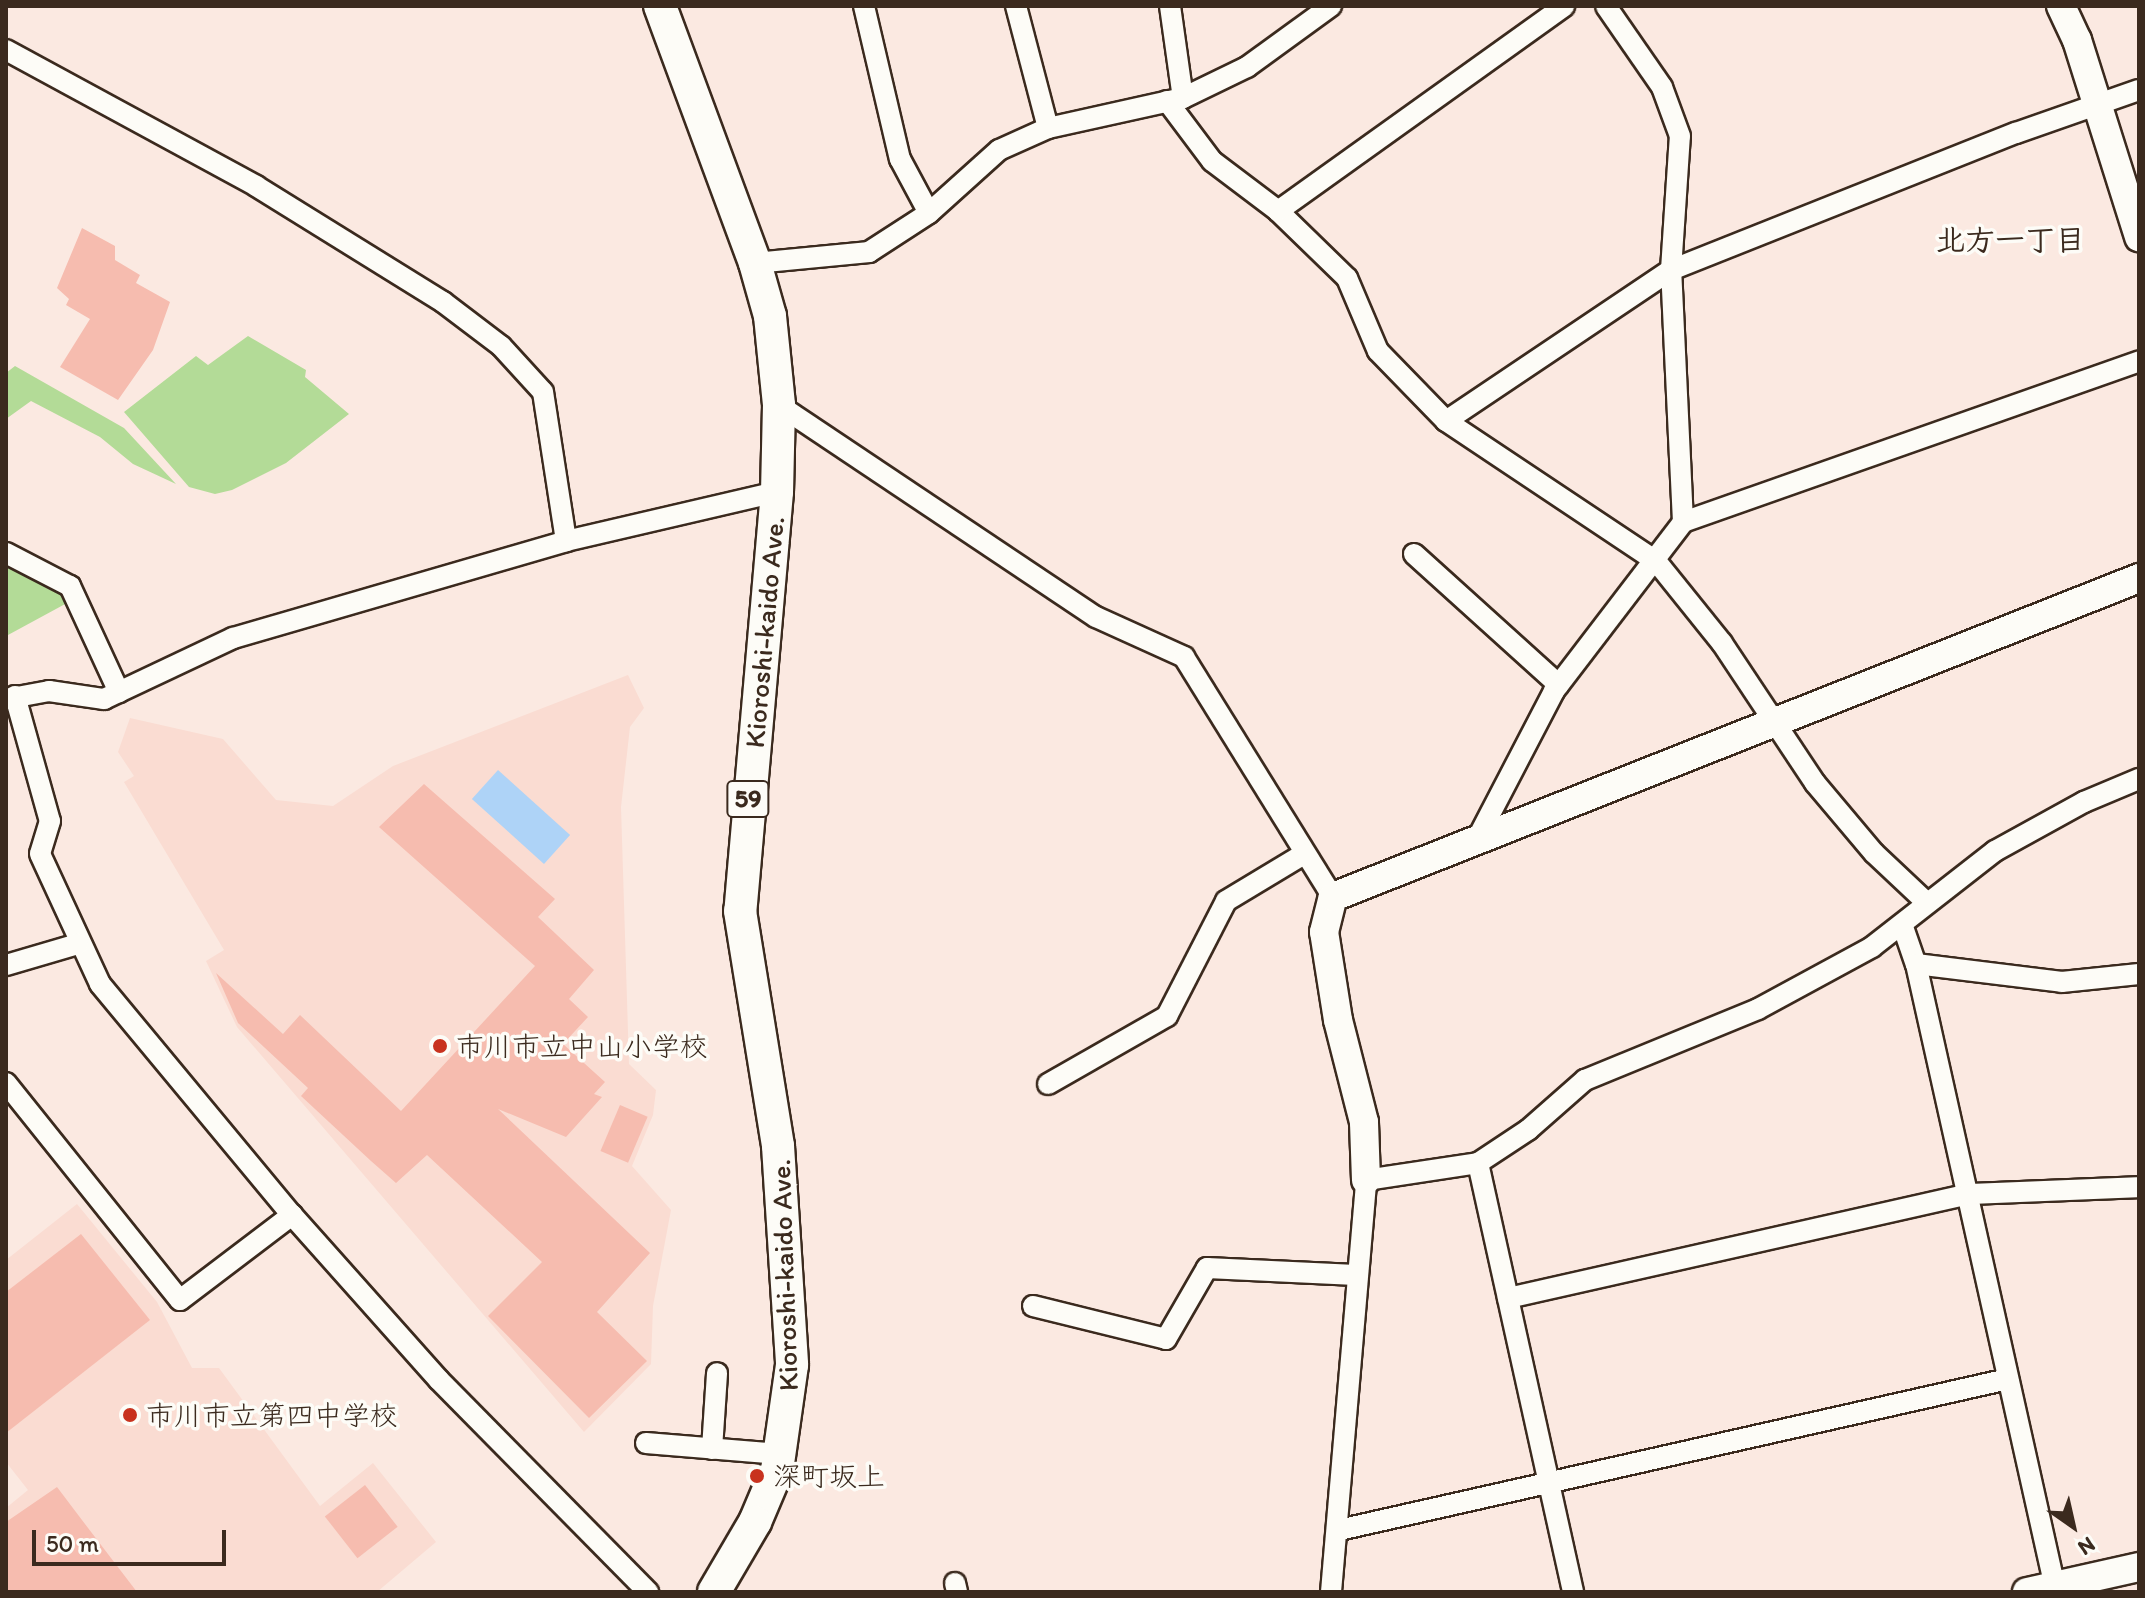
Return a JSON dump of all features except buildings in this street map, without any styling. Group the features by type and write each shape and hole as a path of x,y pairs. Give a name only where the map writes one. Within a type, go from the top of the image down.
{"main road":[{"name":"Kioroshi-kaido Ave.","path":"660,6 755,263 770,316 779,405 777,492 740,911 780,1162 792,1365 780,1454 755,1522 714,1592"}],"street":[{"path":"864,6 900,159 929,213"},
{"path":"1016,6 1048,128"},
{"path":"1170,6 1175,100 1212,161 1278,211 1347,278 1378,351 1446,421 1656,561 1722,643 1772,724 1841,816 1927,903"},
{"path":"755,263 869,252 929,213 999,150 1048,128 1175,100 1247,67 1331,6"},
{"path":"1278,211 1564,6"},
{"path":"1606,6 1662,87 1680,136 1671,270 1683,522"},
{"path":"2061,6 2097,104 2139,237"},
{"path":"6,50 256,186 443,302 501,346 543,392 566,541"},
{"path":"1446,421 1671,270 2139,90"},
{"path":"1476,841 1559,685 1683,522 2139,361"},
{"path":"779,405 1096,617 1184,657 1333,897 1324,932 1338,1020 1364,1122 1366,1180 1356,1275 1339,1530 1331,1592"},
{"path":"648,1592 439,1380 292,1215 100,984 78,944 40,854 50,821 10,698 49,691 104,699 233,638 566,541 777,492"},
{"path":"6,553 70,586 119,692"},
{"path":"1414,554 1559,685"},
{"path":"1333,897 2139,578"},
{"path":"1366,1180 1478,1163 1528,1130 1585,1080 1758,1009 1903,927 1927,903 1995,851 2139,779"},
{"path":"1048,1084 1167,1016 1226,901 1304,854"},
{"path":"1903,927 1916,964 2008,1379 2046,1590 2139,1567"},
{"path":"6,965 78,944"},
{"path":"1916,964 2062,982 2139,974"},
{"path":"6,1083 180,1300 292,1215"},
{"path":"1478,1163 1573,1592"},
{"path":"1508,1298 1968,1194 2139,1187"},
{"path":"1033,1306 1166,1339 1207,1268 1356,1275"},
{"path":"712,1449 717,1373"},
{"path":"1339,1530 2008,1379"},
{"path":"646,1443 780,1454"}],"shaded area":[{"name":"市川市立中山小学校","path":"628,675 644,708 630,727 621,807 629,1064 656,1090 653,1115 632,1166 671,1210 653,1306 651,1364 584,1432 237,1027 206,961 224,950 124,782 134,776 118,752 130,718 223,739 276,800 333,806 393,766"},
{"name":"市川市立第四中学校","path":"77,1204 157,1302 192,1368 219,1368 320,1506 373,1463 436,1542 377,1592 6,1592 6,1508 28,1490 6,1462 6,1260"}],"green space":[{"path":"248,336 306,370 305,377 349,414 286,463 232,490 215,494 189,487 124,412 196,356 208,365"},
{"path":"15,366 124,428 176,484 133,464 100,437 31,401 6,419 6,373"},
{"path":"6,561 60,592 67,603 8,635 6,654"}],"water":[{"path":"498,770 570,835 544,864 472,799"}],"place":[{"name":"市川市立中山小学校","path":"440,1046"},
{"name":"市川市立第四中学校","path":"130,1415"},
{"name":"深町坂上","path":"757,1476"}],"district":[{"name":"北方一丁目","path":"2010,240"}]}
